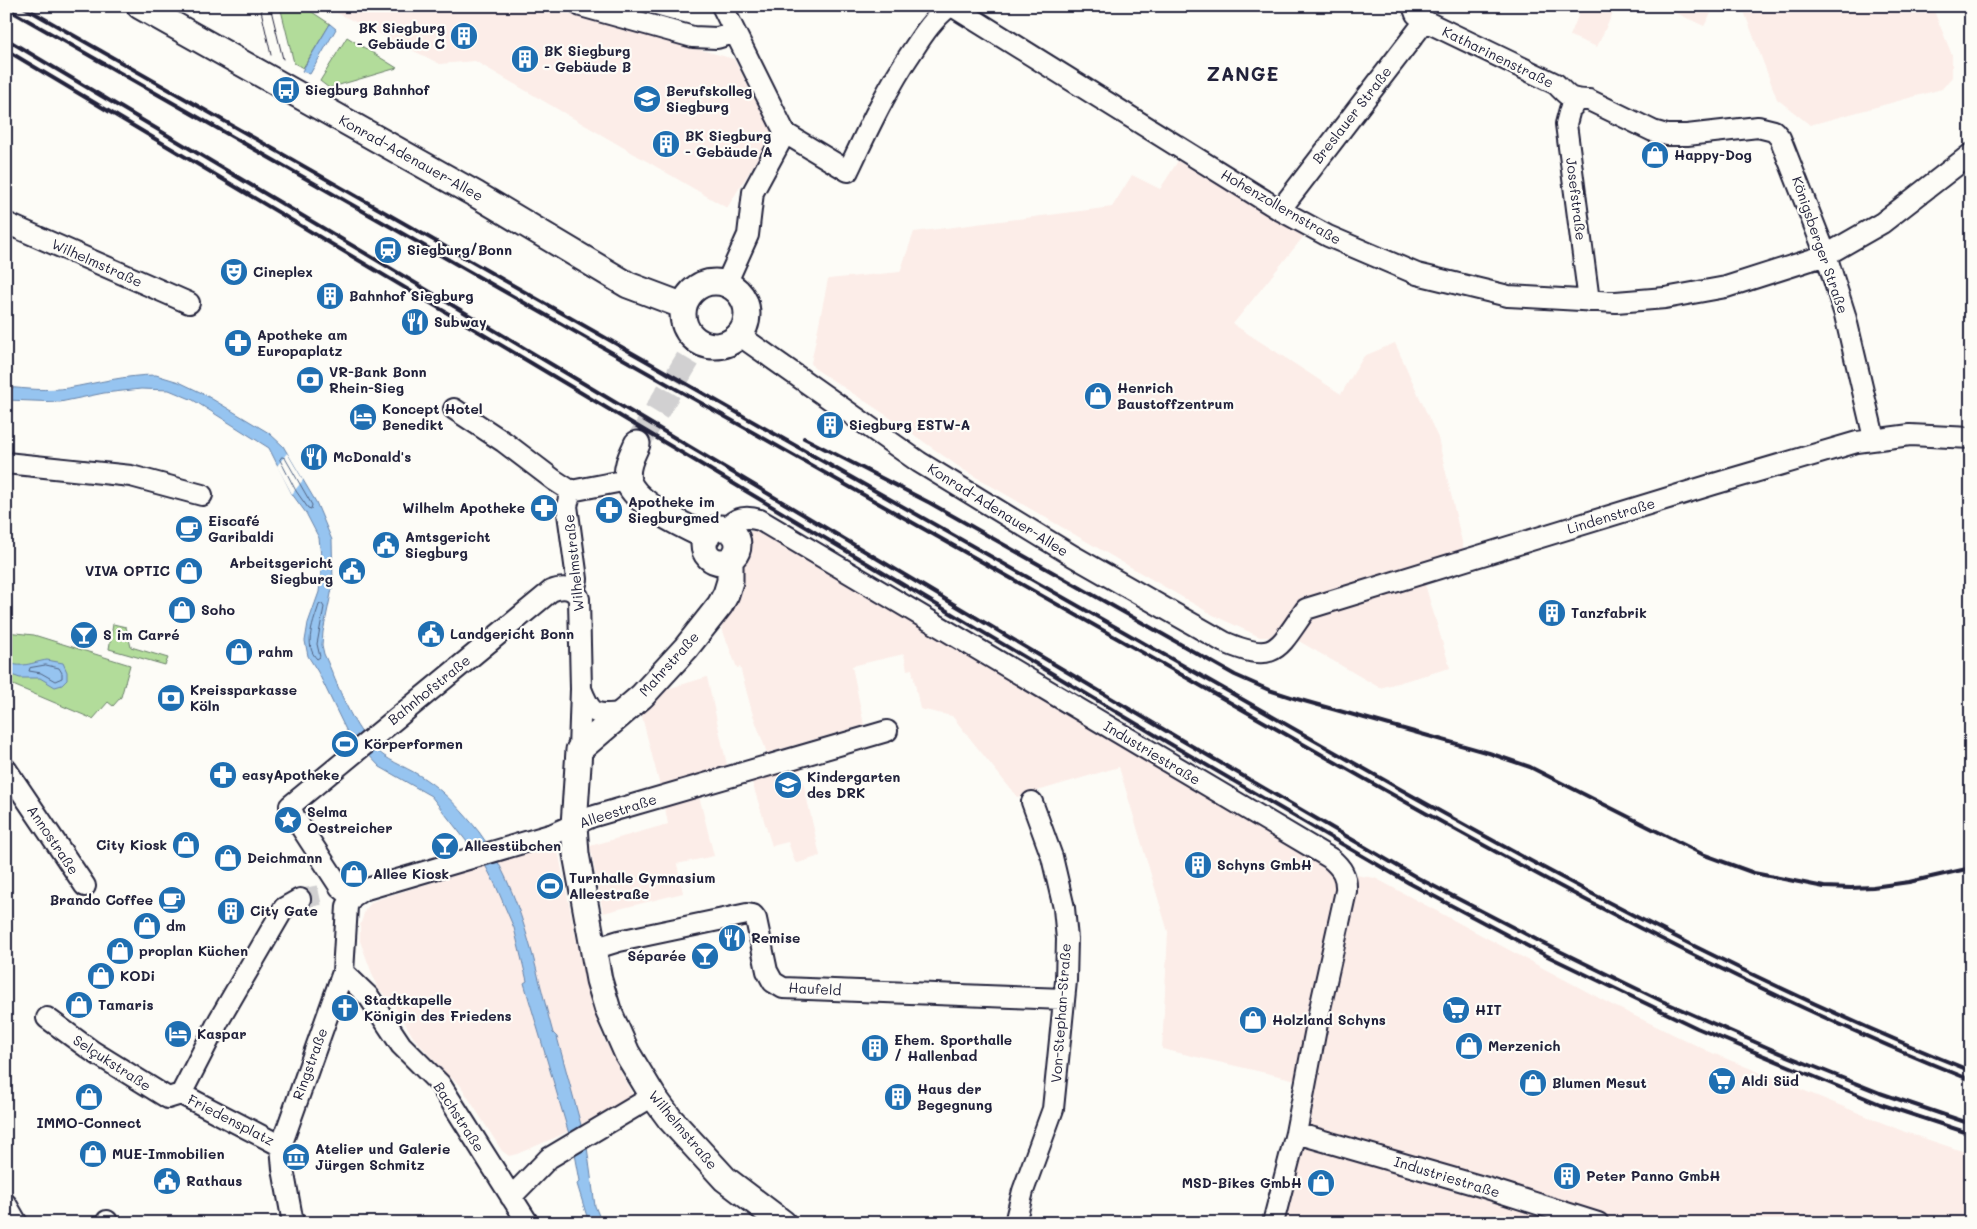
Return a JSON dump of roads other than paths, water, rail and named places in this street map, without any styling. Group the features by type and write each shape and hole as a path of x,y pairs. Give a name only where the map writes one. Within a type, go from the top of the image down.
{"main road":[{"name":"Konrad-Adenauer-Allee","path":"140,6 477,196 628,285 684,306"},
{"path":"716,282 726,284 742,296 747,316 744,326 739,334 724,344 694,347 685,325 683,316 684,306 692,292 705,283 716,282"},
{"path":"637,444 629,463 628,480 639,497 655,509 717,533"},
{"name":"Mahrstraße","path":"579,750 642,696 686,648 720,605 730,581 731,570 728,560 718,562 708,556 704,546 717,533"},
{"name":"Wilhelmstraße","path":"579,750 574,825 578,868 599,980 608,1010 627,1053 653,1096 676,1126 724,1179 783,1223"}],"street":[{"path":"581,6 693,37 717,38 734,33"},
{"path":"722,6 785,133 848,171 897,74 936,18 950,6"},
{"name":"Hohenzollernstraße","path":"950,6 1280,210 1328,236 1417,274 1508,296 1616,302 1691,294 1758,278 1826,255 1882,223 1971,154"},
{"name":"Breslauer Straße","path":"1280,210 1419,13"},
{"name":"Katharinenstraße","path":"1419,13 1556,84 1566,96 1579,100 1589,100 1653,131 1667,135 1687,135 1758,126"},
{"name":"Josefstraße","path":"1579,100 1570,109 1566,124 1589,301"},
{"name":"Königsberger Straße","path":"1758,126 1774,131 1780,138 1826,255 1845,315 1874,438"},
{"path":"726,284 748,236 753,192 785,133"},
{"name":"Wilhelmstraße","path":"6,223 189,303"},
{"name":"Konrad-Adenauer-Allee","path":"739,334 919,462 1072,556 1224,642 1246,652 1266,653 1273,650"},
{"path":"454,409 504,442 571,491 628,480"},
{"name":"Lindenstraße","path":"1273,650 1282,644 1306,609 1742,476 1874,438 1910,435 1971,438"},
{"path":"6,463 131,476 202,495"},
{"name":"Wilhelmstraße","path":"571,491 568,506 577,579 574,592 579,599 581,689 579,750"},
{"name":"Industriestraße","path":"717,533 745,517 760,520 1330,858 1340,866 1346,879 1346,891 1318,1018 1296,1133 1273,1223"},
{"name":"Bahnhofstraße","path":"339,893 295,818 290,806 364,743 551,591 566,588 574,592"},
{"name":"Wilhelmstraße","path":"581,689 588,707 592,711 601,715 621,713"},
{"name":"Alleestraße","path":"339,893 363,890 553,834 591,816 887,731"},
{"name":"Annostraße","path":"6,769 85,886"},
{"name":"Von-Stephan-Straße","path":"1016,1223 1023,1191 1053,1109 1064,999 1066,947 1064,908 1052,857 1032,802"},
{"name":"Ringstraße","path":"293,1223 283,1169 281,1146 343,972 347,906 339,893"},
{"path":"181,1094 219,1020 292,904"},
{"name":"Haufeld","path":"593,949 619,941 753,914 756,919 767,972 773,982 783,988 1064,999"},
{"name":"Bachstraße","path":"343,972 369,997 401,1045 440,1084 528,1223"},
{"name":"Selçukstraße","path":"47,1018 92,1051 168,1098 181,1094"},
{"name":"Friedensplatz","path":"181,1094 281,1146"},
{"path":"511,1197 549,1158 653,1096"},
{"name":"Industriestraße","path":"1296,1133 1487,1188 1598,1223"},
{"path":"6,1204 17,1223"}],"water":[{"path":"330,24 336,29 310,74 302,71"},
{"path":"156,375 179,382 202,393 269,433 283,446 316,502 332,540 333,584 323,632 322,645 324,654 353,719 369,742 384,756 420,775 454,803 479,832 506,878 533,955 553,1033 557,1037 587,1147 595,1206 602,1223 589,1223 577,1184 580,1181 575,1154 524,983 527,981 514,928 496,886 485,865 431,796 380,767 347,732 318,672 308,656 305,641 308,623 319,592 322,565 319,538 306,513 292,494 269,448 193,400 169,390 141,389 104,393 60,402 6,400 6,387 60,389 123,378"},
{"path":"47,660 63,663 67,672 67,680 62,685 55,687 40,678 20,678 6,673 6,661 16,665 26,665"}],"tunnel":[{"path":"637,444 691,354"},
{"path":"300,899 324,894"}],"tram line":[{"path":"260,6 271,55"},
{"path":"270,6 283,59"}],"railway":[{"path":"22,6 1432,807 1538,865 1644,921 1751,974 1860,1024 1971,1071"},
{"path":"6,8 1434,818 1645,931 1752,984 1861,1034 1971,1080"},
{"path":"6,39 1178,738 1418,878 1541,942 1662,1001 1780,1053 1880,1093 1971,1124"},
{"path":"6,50 1172,745 1409,883 1537,951 1697,1028 1880,1104 1971,1134"},
{"path":"804,438 930,503 1235,675 1269,690 1297,699 1489,753 1530,767 1702,854 1754,873 1824,887 1873,887 1909,882 1971,868"}],"place":[{"name":"BK Siegburg - Gebäude C","path":"464,36"},
{"name":"BK Siegburg - Gebäude B","path":"525,59"},
{"name":"Siegburg Bahnhof","path":"286,90"},
{"name":"Berufskolleg Siegburg","path":"647,99"},
{"name":"BK Siegburg - Gebäude A","path":"666,144"},
{"name":"Happy-Dog","path":"1655,155"},
{"name":"Siegburg/Bonn","path":"388,250"},
{"name":"Cineplex","path":"234,272"},
{"name":"Bahnhof Siegburg","path":"330,296"},
{"name":"Subway","path":"415,322"},
{"name":"Apotheke am Europaplatz","path":"238,343"},
{"name":"VR-Bank Bonn Rhein-Sieg","path":"310,380"},
{"name":"Henrich Baustoffzentrum","path":"1098,396"},
{"name":"Koncept Hotel Benedikt","path":"363,417"},
{"name":"Siegburg ESTW-A","path":"830,425"},
{"name":"McDonald's","path":"314,457"},
{"name":"Wilhelm Apotheke","path":"544,508"},
{"name":"Apotheke im Siegburgmed","path":"609,510"},
{"name":"Eiscafé Garibaldi","path":"189,529"},
{"name":"Amtsgericht Siegburg","path":"386,545"},
{"name":"VIVA OPTIC","path":"189,571"},
{"name":"Arbeitsgericht Siegburg","path":"352,571"},
{"name":"Soho","path":"182,610"},
{"name":"Tanzfabrik","path":"1552,613"},
{"name":"Landgericht Bonn","path":"431,634"},
{"name":"S im Carré","path":"84,635"},
{"name":"rahm","path":"239,652"},
{"name":"Kreissparkasse Köln","path":"171,698"},
{"name":"Körperformen","path":"345,744"},
{"name":"easyApotheke","path":"223,775"},
{"name":"Kindergarten des DRK","path":"788,785"},
{"name":"Selma Oestreicher","path":"288,820"},
{"name":"City Kiosk","path":"186,845"},
{"name":"Alleestübchen","path":"445,846"},
{"name":"Deichmann","path":"228,858"},
{"name":"Schyns GmbH","path":"1198,865"},
{"name":"Allee Kiosk","path":"354,874"},
{"name":"Turnhalle Gymnasium Alleestraße","path":"550,886"},
{"name":"Brando Coffee","path":"172,900"},
{"name":"City Gate","path":"231,911"},
{"name":"dm","path":"147,926"},
{"name":"Remise","path":"732,938"},
{"name":"proplan Küchen","path":"120,951"},
{"name":"Séparée","path":"705,956"},
{"name":"KODi","path":"101,976"},
{"name":"Tamaris","path":"79,1005"},
{"name":"Stadtkapelle Königin des Friedens","path":"345,1008"},
{"name":"HIT","path":"1456,1010"},
{"name":"Holzland Schyns","path":"1253,1020"},
{"name":"Kaspar","path":"178,1034"},
{"name":"Merzenich","path":"1469,1046"},
{"name":"Ehem. Sporthalle / Hallenbad","path":"875,1048"},
{"name":"Aldi Süd","path":"1722,1081"},
{"name":"Blumen Mesut","path":"1533,1083"},
{"name":"IMMO-Connect","path":"89,1097"},
{"name":"Haus der Begegnung","path":"898,1097"},
{"name":"MUE-Immobilien","path":"93,1154"},
{"name":"Atelier und Galerie Jürgen Schmitz","path":"296,1157"},
{"name":"Peter Panno GmbH","path":"1567,1176"},
{"name":"Rathaus","path":"167,1181"},
{"name":"MSD-Bikes GmbH","path":"1321,1183"}],"district":[{"name":"ZANGE","path":"1243,74"}]}
